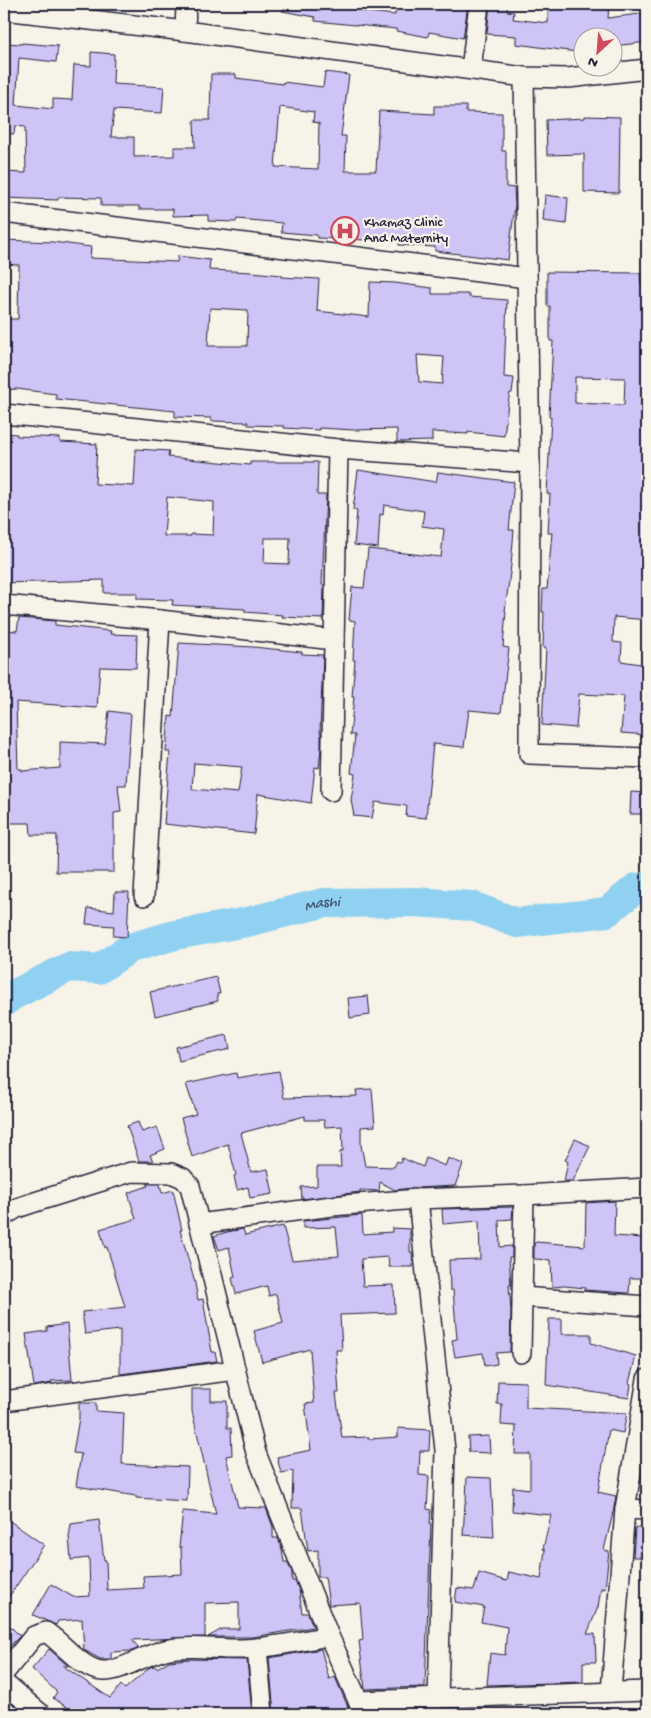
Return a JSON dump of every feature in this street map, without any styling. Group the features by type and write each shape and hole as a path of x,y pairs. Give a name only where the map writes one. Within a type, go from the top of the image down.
{"street":[{"path":"185,31 186,4"},
{"path":"471,69 479,4"},
{"path":"15,8 524,77 568,78 647,69"},
{"path":"524,77 530,464 529,754 647,758"},
{"path":"4,213 527,278"},
{"path":"4,414 338,449 530,464"},
{"path":"331,791 338,449"},
{"path":"4,605 160,620 334,640"},
{"path":"144,896 160,620"},
{"path":"4,1216 17,1208 131,1172 171,1173 183,1178 190,1186 256,1453 329,1636 361,1707 438,1698 647,1691"},
{"path":"198,1224 332,1206 418,1199 647,1188"},
{"path":"521,1353 524,1195"},
{"path":"418,1199 445,1450 438,1698"},
{"path":"522,1297 647,1306"},
{"path":"4,1401 235,1370"},
{"path":"611,1692 625,1509 647,1379"},
{"path":"625,1509 647,1510"},
{"path":"4,1674 34,1636 46,1632 87,1666 105,1671 168,1649 193,1647 257,1648 329,1636"},
{"path":"257,1648 263,1714"},
{"path":"4,1683 41,1714"}],"building":[{"path":"282,4 361,4 360,11 395,15 396,4 468,4 463,38 429,32 428,37 396,31 396,29 315,21 315,17 282,11"},
{"path":"490,4 508,4 507,11 514,12 513,19 548,23 548,4 609,4 608,18 647,13 647,42 624,45 624,28 574,28 574,52 516,44 516,36 487,34"},
{"path":"4,43 58,46 56,62 19,58 16,105 53,109 53,99 72,100 74,65 91,66 91,52 114,54 113,84 164,87 162,113 114,110 111,137 134,137 134,157 174,156 174,147 195,147 194,120 210,120 211,74 236,74 236,78 323,87 325,72 349,75 341,136 346,136 345,171 376,171 379,111 434,114 434,106 466,106 466,112 502,113 502,151 506,151 506,187 514,188 515,205 508,260 435,251 435,247 399,245 399,240 317,238 317,235 281,232 282,223 237,219 236,222 208,221 208,215 173,216 173,209 139,209 139,206 101,206 101,198 58,197 58,200 4,198 4,172 26,173 25,127 15,126 14,134 4,133","holes":["280,107 314,112 313,122 319,123 318,169 275,167"]},
{"path":"585,116 620,117 619,193 584,192 584,154 547,155 546,120 585,118"},
{"path":"545,195 568,198 566,224 543,221"},
{"path":"4,240 53,242 91,247 90,258 177,262 178,256 210,260 209,270 252,272 282,275 282,277 319,279 317,311 369,317 370,282 432,288 432,294 469,294 469,297 507,300 504,377 514,378 512,393 510,393 508,403 504,436 468,432 468,434 432,432 432,441 397,442 397,429 354,430 319,428 319,430 284,428 284,426 248,425 248,422 211,421 211,418 175,417 175,411 56,399 56,394 17,389 4,390 4,319 18,319 19,265 4,264","holes":["210,308 248,310 247,346 208,346","417,355 444,357 442,384 419,382"]},
{"path":"547,272 640,273 641,285 647,285 647,620 614,617 613,642 622,643 621,661 647,665 647,735 621,733 624,696 579,694 576,728 542,725 546,648 543,648 543,589 547,589 552,533 548,533 550,494 547,494 553,341 550,341 550,306 547,306","holes":["575,377 625,378 624,405 575,403"]},
{"path":"4,433 17,434 17,436 60,438 60,442 97,444 95,484 134,486 136,449 169,451 168,457 250,465 250,462 318,462 317,495 326,495 322,585 324,585 323,619 282,617 283,615 245,612 245,609 172,605 173,600 137,599 137,593 104,593 104,580 4,583","holes":["167,497 214,502 213,535 164,536","265,538 290,538 289,564 264,563"]},
{"path":"358,470 436,482 438,472 514,482 509,530 514,530 503,647 509,648 501,713 469,710 464,747 433,744 426,818 406,816 407,806 375,802 372,818 354,816 351,800 355,774 351,773 355,735 350,735 354,697 352,697 355,660 353,660 355,621 349,620 352,587 364,588 368,549 441,557 444,529 422,526 424,511 384,505 383,515 380,514 378,548 354,545 357,511 353,510"},
{"path":"19,618 55,621 55,625 111,631 110,634 137,635 136,668 100,667 97,708 16,702 18,769 22,769 22,771 60,768 60,742 105,744 109,711 131,714 126,785 118,785 121,812 114,813 114,872 56,872 57,835 31,835 30,823 4,823 4,630 17,631"},
{"path":"179,643 253,647 323,655 321,748 319,768 315,767 311,803 258,794 254,834 164,824 170,752 166,752 169,716 173,717","holes":["194,763 242,767 238,793 192,789"]},
{"path":"631,792 647,793 647,814 630,814"},
{"path":"115,892 129,892 127,937 113,936 114,926 86,924 88,908 114,911"},
{"path":"216,977 220,993 217,994 218,1001 155,1016 150,992"},
{"path":"368,996 370,1015 350,1018 348,998"},
{"path":"227,1035 230,1049 179,1061 176,1047"},
{"path":"279,1071 284,1098 357,1096 356,1090 372,1089 375,1126 361,1127 361,1145 365,1166 394,1167 397,1161 400,1163 402,1158 423,1167 426,1158 445,1166 448,1158 463,1164 455,1186 412,1187 395,1190 380,1182 379,1191 360,1190 360,1192 302,1199 301,1187 317,1186 317,1167 341,1167 340,1152 343,1151 342,1126 325,1127 324,1120 305,1120 305,1116 241,1133 251,1172 268,1169 273,1194 250,1198 248,1187 237,1190 234,1176 236,1175 228,1144 192,1157 181,1118 196,1114 186,1084 236,1073 237,1078"},
{"path":"138,1122 142,1132 157,1127 165,1149 150,1155 153,1161 139,1161 127,1126"},
{"path":"575,1139 590,1146 573,1181 564,1181 568,1162 565,1160"},
{"path":"147,1184 160,1184 162,1193 173,1190 182,1230 180,1230 198,1300 203,1299 212,1352 215,1352 217,1361 120,1374 120,1330 85,1334 82,1312 125,1307 100,1229 136,1219 128,1193 148,1186"},
{"path":"615,1201 614,1236 643,1238 642,1265 647,1265 647,1278 630,1278 629,1293 584,1290 585,1288 565,1286 552,1287 551,1260 534,1259 534,1244 536,1242 585,1246 586,1203"},
{"path":"513,1207 512,1219 499,1220 500,1247 512,1246 512,1257 509,1257 511,1285 509,1285 511,1311 510,1352 496,1353 497,1364 485,1366 483,1353 455,1357 452,1340 457,1339 453,1290 450,1290 449,1260 480,1259 479,1221 443,1224 442,1209"},
{"path":"362,1215 363,1234 392,1232 392,1228 410,1229 410,1252 412,1252 413,1267 389,1267 388,1257 361,1259 363,1286 394,1285 395,1313 340,1315 342,1350 336,1350 339,1393 336,1393 342,1438 398,1437 398,1428 430,1430 429,1451 420,1451 419,1475 429,1476 427,1509 431,1510 425,1687 365,1689 359,1641 363,1640 360,1603 329,1605 325,1577 318,1577 318,1550 308,1551 302,1508 292,1508 293,1471 281,1473 277,1457 311,1450 305,1404 314,1403 310,1349 262,1362 254,1331 283,1323 276,1294 269,1296 267,1286 236,1294 232,1278 235,1277 229,1247 219,1250 214,1236 243,1229 245,1235 283,1226 292,1260 339,1256 336,1227 303,1228 303,1221"},
{"path":"549,1319 562,1319 562,1334 591,1334 591,1343 636,1356 629,1383 631,1384 629,1398 546,1385"},
{"path":"67,1324 72,1380 51,1381 52,1383 34,1386 26,1334 47,1331 47,1327"},
{"path":"498,1381 526,1382 526,1408 627,1413 623,1433 609,1430 598,1492 616,1496 604,1550 609,1551 605,1589 601,1588 598,1607 587,1634 595,1634 596,1662 583,1662 583,1682 487,1685 490,1653 505,1655 507,1627 481,1622 484,1607 455,1602 457,1588 474,1590 479,1573 507,1581 509,1572 541,1579 545,1550 543,1549 551,1515 512,1511 513,1487 530,1489 530,1454 515,1454 516,1426 501,1425 502,1404 497,1404"},
{"path":"192,1389 211,1389 211,1401 227,1401 227,1428 231,1428 232,1455 226,1456 238,1507 266,1508 273,1527 273,1538 278,1538 284,1562 287,1562 292,1572 292,1581 295,1581 299,1590 302,1613 308,1613 313,1627 252,1637 208,1637 222,1629 239,1629 239,1602 205,1603 205,1637 132,1640 139,1648 132,1651 111,1652 111,1659 100,1659 84,1650 82,1619 58,1621 56,1625 33,1615 51,1584 73,1597 90,1596 89,1558 71,1560 69,1537 71,1524 99,1520 104,1560 106,1560 107,1590 144,1588 143,1576 182,1574 181,1547 179,1547 183,1511 216,1514 192,1411"},
{"path":"79,1403 96,1403 96,1411 124,1413 122,1464 188,1467 187,1501 136,1498 136,1496 76,1486 81,1454 73,1453 79,1418"},
{"path":"489,1436 490,1453 469,1452 468,1437"},
{"path":"467,1477 491,1478 494,1537 463,1535"},
{"path":"4,1517 44,1545 4,1604"},
{"path":"635,1528 647,1528 647,1557 633,1557"},
{"path":"4,1620 20,1636 4,1652"},
{"path":"49,1649 68,1666 63,1666 110,1698 121,1685 125,1689 150,1667 154,1666 157,1668 169,1661 188,1659 247,1660 252,1714 77,1714 53,1698 57,1692 32,1669"},
{"path":"321,1649 329,1679 335,1677 351,1714 274,1714 269,1658"}],"waterway":[{"name":"Mashi","path":"4,1002 13,995 69,967 99,969 130,948 175,935 247,922 323,903 415,902 472,906 517,923 607,912 636,888 647,887"}],"place":[{"name":"Khamaz Clinic And Maternity","path":"345,231"}]}
